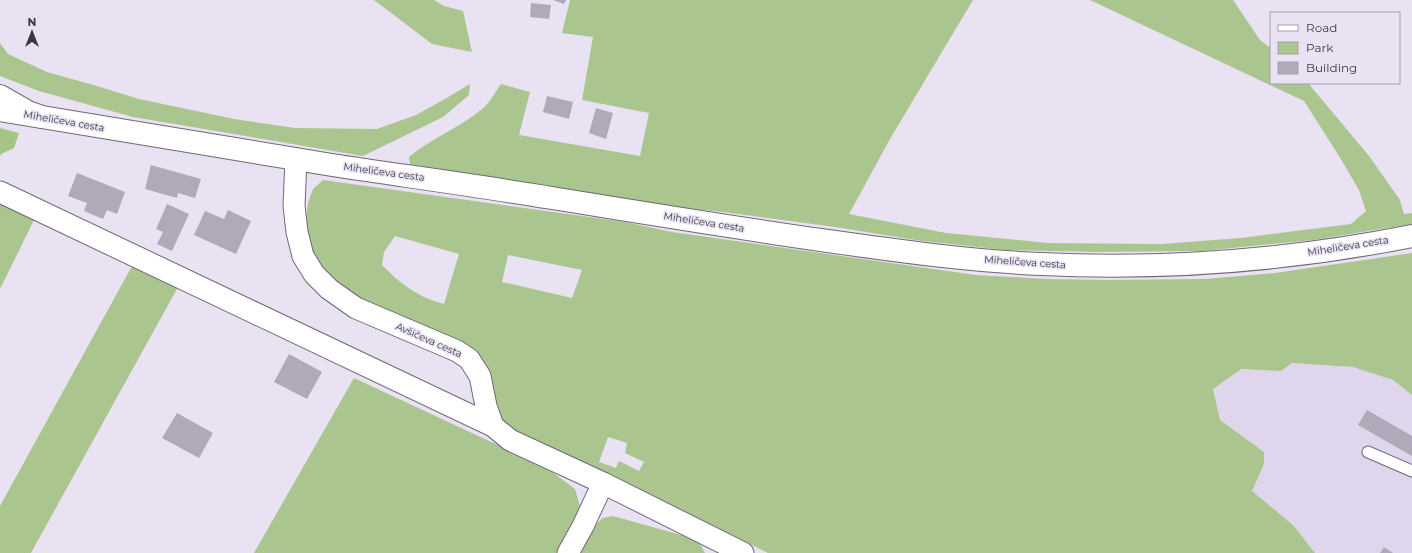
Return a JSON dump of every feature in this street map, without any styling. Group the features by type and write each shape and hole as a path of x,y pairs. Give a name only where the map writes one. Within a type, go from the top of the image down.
{"main road":[{"path":"0,96 28,112 42,117"},
{"name":"Miheličeva cesta","path":"0,110 296,159 880,248 1040,264 1123,266 1210,262 1305,253 1412,236"}],"street":[{"name":"Avšičeva cesta","path":"296,159 294,206 297,232 303,256 314,274 329,289 356,308 457,351 469,358 480,376 486,406 493,426"},
{"path":"0,192 493,426 510,440 604,483 722,548 743,553"},
{"path":"568,553 604,483"}],"lane":[{"path":"1368,452 1412,471"}],"shaded area":[{"path":"1292,363 1353,367 1393,380 1412,395 1412,553 1315,553 1293,525 1252,491 1264,464 1264,452 1220,420 1213,389 1241,369 1281,371"}],"green space":[{"path":"374,0 434,0 444,6 463,11 472,52 432,44"},
{"path":"570,0 973,0 890,139 849,214 946,233 1048,243 1161,244 1241,238 1351,224 1366,211 1359,190 1304,101 1090,0 1233,0 1260,40 1270,47 1270,84 1309,84 1369,156 1400,200 1404,214 1412,213 1412,224 1313,240 1202,251 1097,252 1005,250 922,241 835,227 674,207 410,164 409,157 418,150 464,122 485,107 501,84 530,92 519,135 640,156 649,113 582,100 593,37 562,33"},
{"path":"0,43 8,54 47,72 139,99 234,119 295,128 377,129 416,115 470,84 469,95 443,117 363,156 133,117 39,91 0,76"},
{"path":"0,128 19,133 14,148 1,154 0,157"},
{"path":"323,180 625,222 672,232 976,275 1046,279 1205,279 1275,273 1412,253 1412,395 1393,380 1353,367 1292,363 1281,371 1241,369 1213,389 1220,420 1264,452 1264,464 1252,491 1293,525 1315,553 768,553 508,427 498,414 493,385 486,367 349,295 323,274 312,254 305,228 308,203 313,189","holes":["395,236 459,254 444,304 426,298 410,289 382,265 384,252","508,255 582,270 572,298 502,282","608,437 627,443 625,453 644,462 639,471 619,461 616,468 599,462"]},
{"path":"0,199 36,216 0,289"},
{"path":"132,266 178,287 31,553 0,553 0,506"},
{"path":"354,378 547,468 575,489 580,506 573,531 561,553 254,553"},
{"path":"613,516 688,537 699,542 705,553 577,553 593,527 603,518"}],"building":[{"path":"553,0 566,0 564,4"},
{"path":"531,3 551,5 549,19 530,17"},
{"path":"547,96 573,102 569,119 543,112"},
{"path":"596,108 613,113 606,139 589,133"},
{"path":"151,165 201,179 195,198 178,193 177,198 145,189"},
{"path":"77,173 125,192 117,214 107,210 103,219 84,211 87,203 68,196"},
{"path":"167,204 189,214 172,251 157,244 163,232 156,229"},
{"path":"228,210 251,221 236,254 194,235 205,211 224,219"},
{"path":"289,354 322,372 307,399 274,382"},
{"path":"1367,410 1412,436 1412,456 1358,425"},
{"path":"177,413 213,433 199,458 162,438"},
{"path":"1384,547 1393,553 1380,553"}]}
